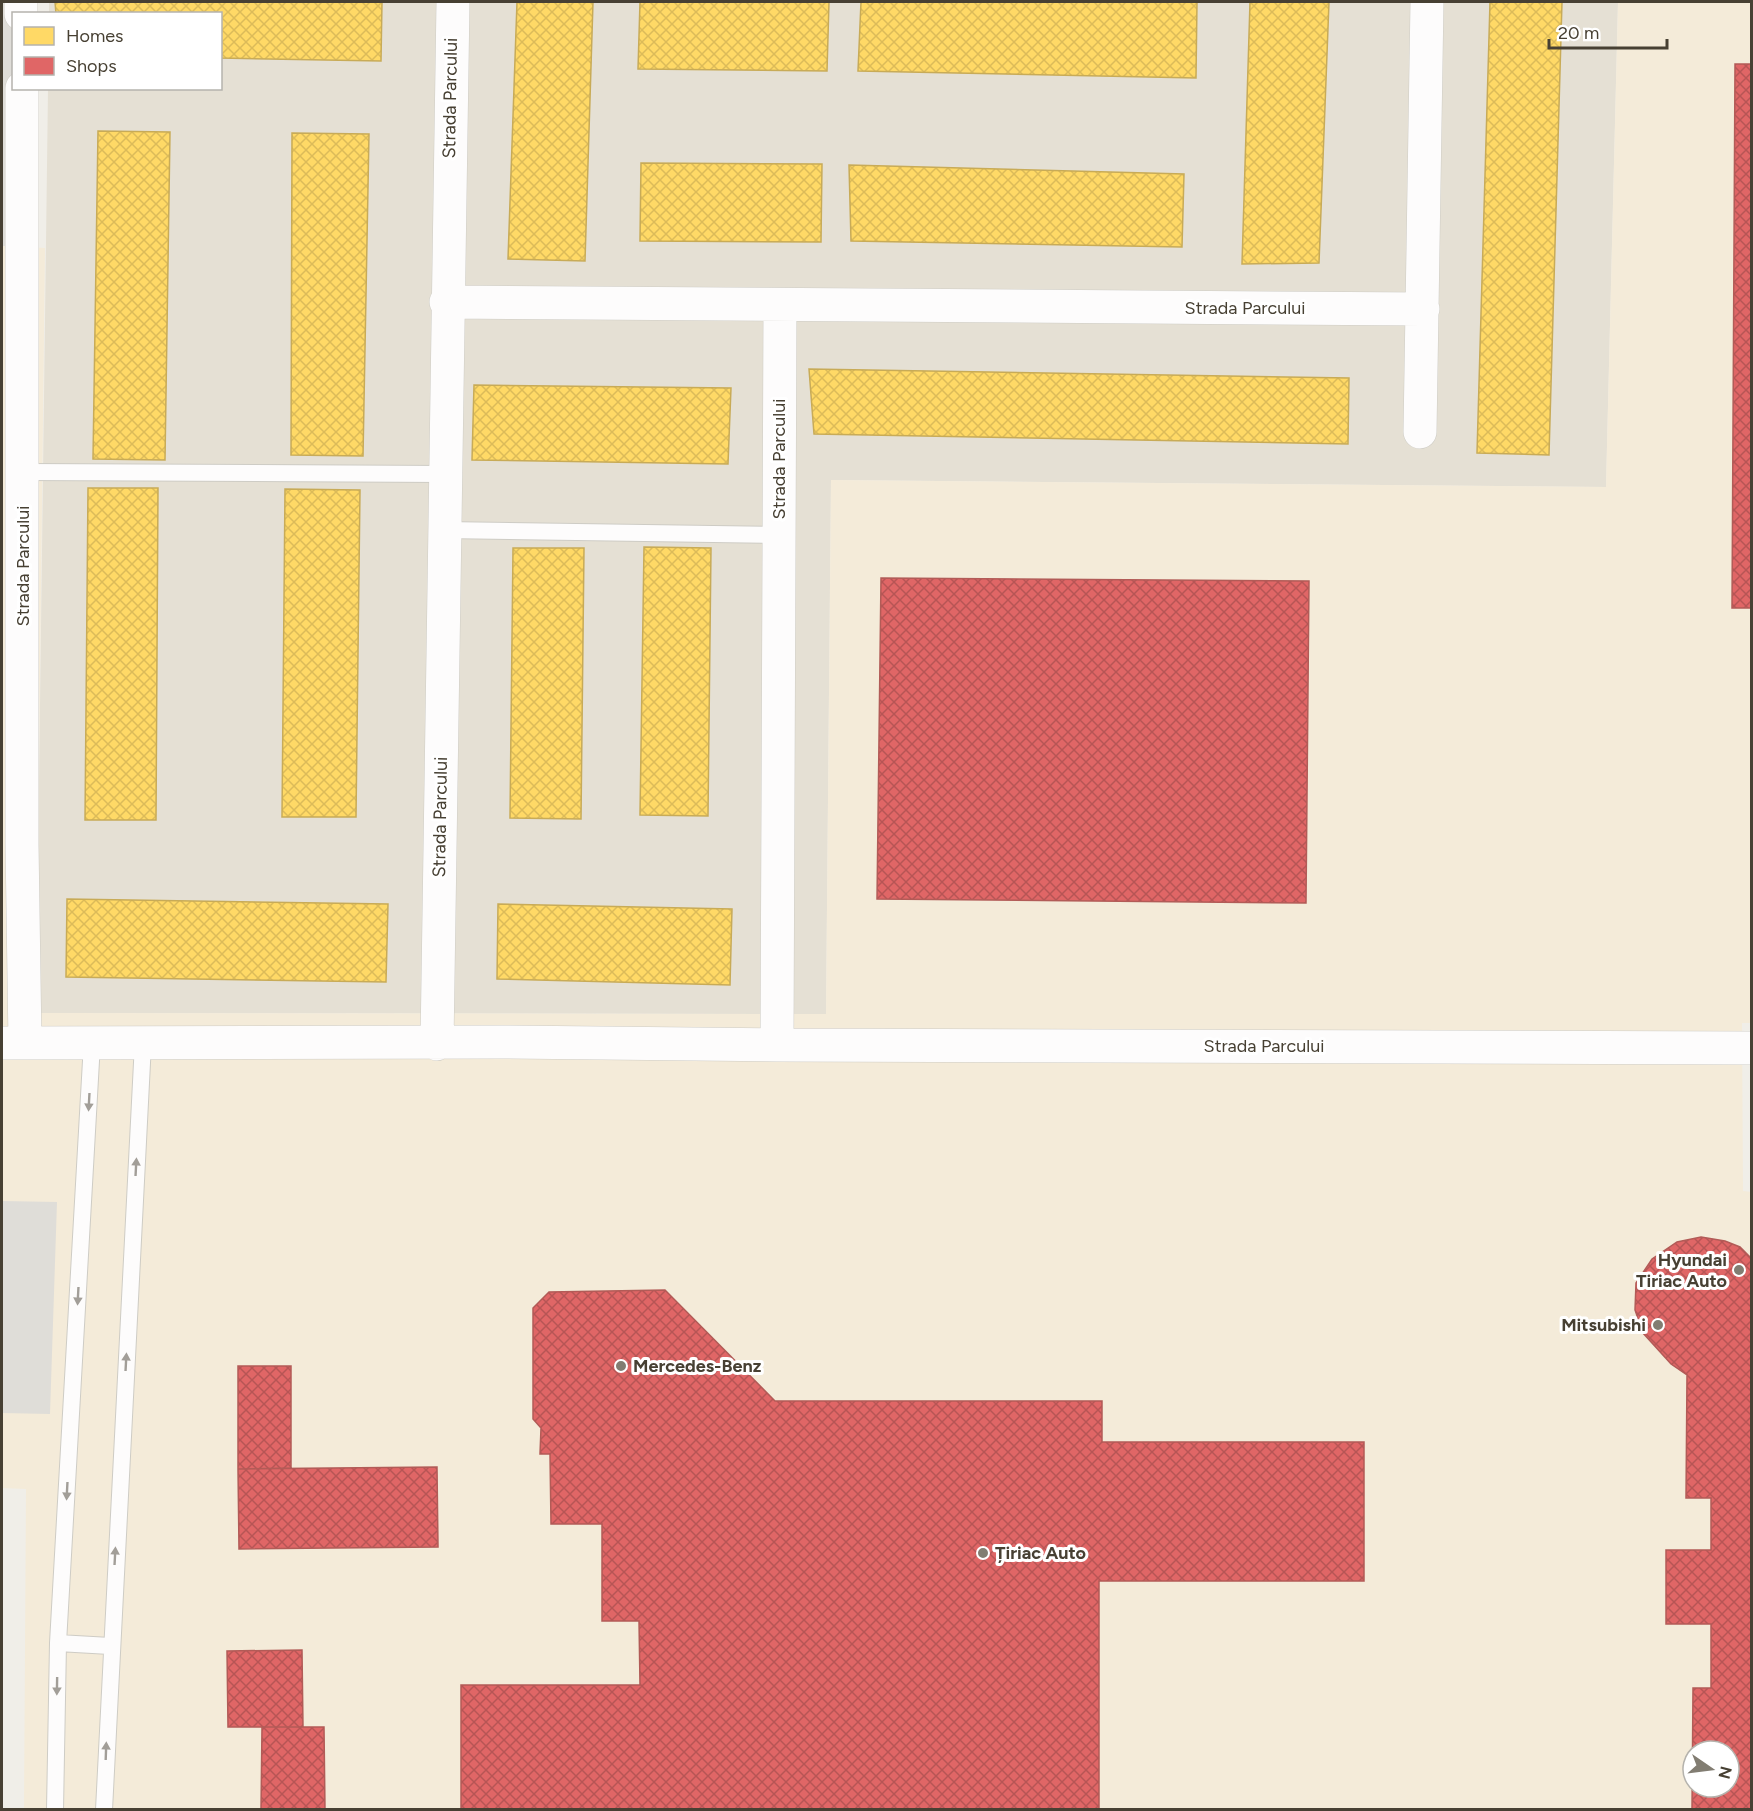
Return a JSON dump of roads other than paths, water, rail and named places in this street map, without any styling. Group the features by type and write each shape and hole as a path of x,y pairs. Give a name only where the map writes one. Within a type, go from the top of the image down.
{"street":[{"name":"Strada Parcului","path":"436,1044 446,302 453,2"},
{"path":"1420,432 1426,2"},
{"name":"Strada Parcului","path":"22,90 22,844 14,1043 436,1044 507,1042 1752,1048"},
{"name":"Strada Parcului","path":"446,302 1423,309"},
{"name":"Strada Parcului","path":"777,1045 780,305"}],"lane":[{"path":"23,472 444,474"},
{"path":"443,530 779,535"},
{"path":"55,1809 58,1643 93,1043"},
{"path":"104,1809 110,1646 143,1043"},
{"path":"58,1643 110,1646"}],"place":[{"name":"Hyundai Tiriac Auto","path":"1739,1270"},
{"name":"Mitsubishi","path":"1658,1325"},
{"name":"Mercedes-Benz","path":"621,1366"},
{"name":"Țiriac Auto","path":"983,1553"}]}
